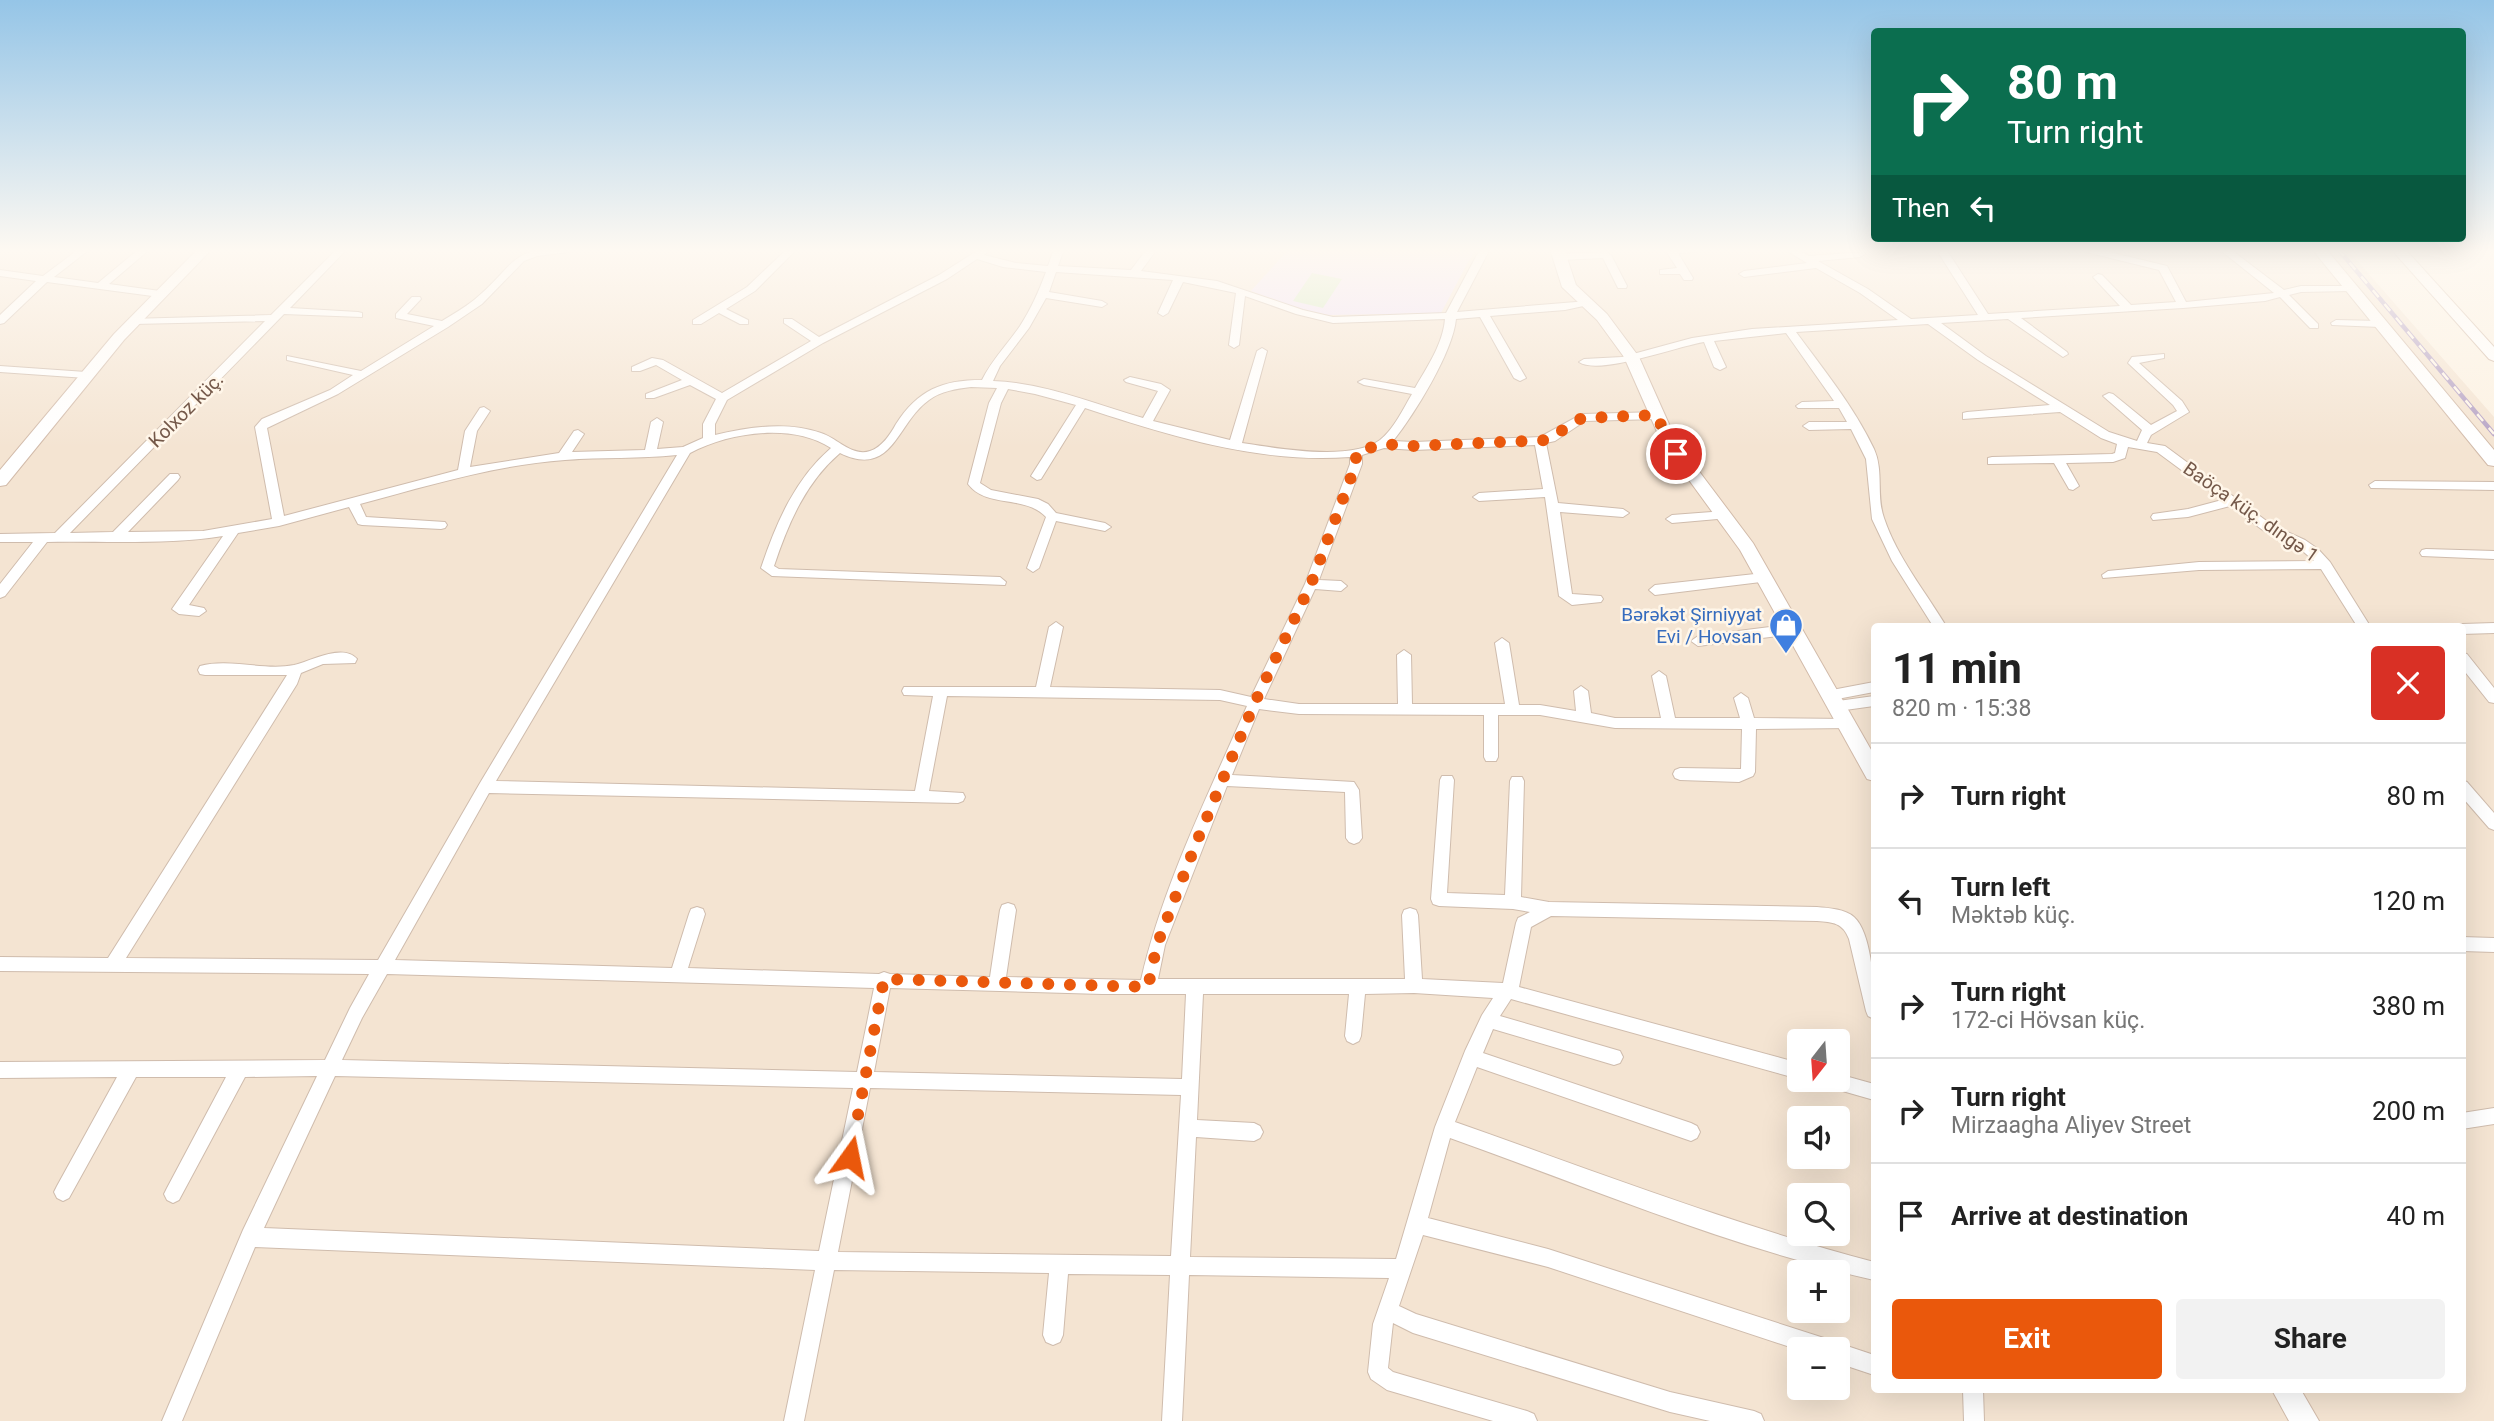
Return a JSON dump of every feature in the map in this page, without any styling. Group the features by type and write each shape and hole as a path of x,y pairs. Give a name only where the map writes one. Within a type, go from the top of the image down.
{"street":[{"path":"0,481 86,375 139,315"},
{"path":"134,321 252,315"},
{"name":"Kolxoz küç.","path":"57,538 278,315"},
{"path":"401,315 444,324"},
{"path":"279,522 261,427 273,416 316,401 457,315"},
{"path":"697,322 708,315"},
{"path":"731,315 744,322"},
{"path":"709,438 709,424 722,398 866,315"},
{"path":"986,384 995,365 1031,315"},
{"path":"1234,345 1237,315"},
{"path":"1312,315 1334,320 1458,315"},
{"path":"1484,315 1520,378"},
{"path":"1600,315 1632,357 1656,415 1676,454 1725,515 1764,578 1871,768"},
{"path":"1899,315 1910,323"},
{"path":"1584,362 1632,357 1708,339 1789,330 2020,315"},
{"path":"2303,315 2314,326"},
{"path":"2373,315 2494,461"},
{"path":"2458,315 2494,356"},
{"path":"0,538 116,538 233,531 279,522 463,472 563,456 650,454 686,450 709,438 744,432 819,436 858,456 874,454 888,445 924,397 955,386 986,384 1003,385 1082,404 1235,445 1316,454 1356,452 1382,444 1390,438 1448,335 1451,316"},
{"path":"2011,316 2063,354"},
{"path":"789,321 819,341"},
{"name":"Baöça küç. dıngə 1","path":"1932,322 1982,358 2105,435 2123,442 2161,449 2268,528 2301,543 2325,565 2362,623"},
{"path":"2336,323 2380,324"},
{"path":"1789,330 1855,425 1874,466 1877,517 1937,623"},
{"path":"1708,339 1720,367"},
{"path":"1235,445 1262,351"},
{"path":"2141,444 2142,438 2150,431 2183,412 2178,403 2133,363 2136,359 2160,356"},
{"path":"291,358 362,374"},
{"path":"635,369 652,361 659,362 722,398"},
{"path":"0,369 86,375"},
{"path":"650,396 692,380"},
{"path":"1130,380 1164,390 1146,423"},
{"path":"1364,382 1417,392"},
{"path":"1003,385 995,403 974,484 982,492 1043,504 1052,516 1105,527"},
{"path":"2109,396 2150,431"},
{"path":"1037,476 1082,404"},
{"path":"1802,406 1842,404"},
{"path":"1967,416 2060,408"},
{"path":"463,472 471,431 484,411"},
{"path":"1382,444 1414,446 1539,441 1551,438 1582,418 1656,415"},
{"path":"650,454 657,422"},
{"path":"1809,426 1855,425"},
{"path":"563,456 578,433"},
{"path":"1539,441 1553,508 1566,596 1572,600 1596,599"},
{"path":"1992,461 2117,457 2121,455 2123,442"},
{"path":"840,447 817,466 800,491 768,568 778,573 1000,582"},
{"path":"173,1421 250,1237 381,967 686,450"},
{"path":"1148,987 1157,945 1170,909 1255,702 1311,584 1356,464 1356,452"},
{"path":"2058,460 2073,486"},
{"path":"116,538 174,477"},
{"path":"2375,485 2494,486"},
{"path":"1479,497 1550,493"},
{"path":"2157,517 2188,513 2232,501"},
{"path":"353,502 362,521 441,525"},
{"path":"1553,508 1623,513"},
{"path":"1672,519 1725,515"},
{"path":"1033,568 1052,516"},
{"path":"199,611 178,609 233,531"},
{"path":"0,593 41,538"},
{"path":"2426,553 2494,555"},
{"path":"2108,575 2199,566 2325,565"},
{"path":"1655,590 1764,578"},
{"path":"1311,584 1341,586"},
{"path":"1042,693 1056,627"},
{"path":"2466,629 2494,628"},
{"path":"1698,641 1793,629"},
{"path":"1502,643 1513,710"},
{"path":"1404,655 1405,709"},
{"path":"205,670 295,670 322,659 350,659"},
{"path":"2466,663 2494,698"},
{"path":"112,966 292,680 295,670"},
{"path":"1660,676 1670,724"},
{"path":"909,691 1220,695 1299,709 1560,712 1615,723 1847,724"},
{"path":"921,797 941,691"},
{"path":"1581,691 1584,716"},
{"path":"1680,774 1745,775 1748,772 1749,725 1741,698"},
{"path":"1835,701 1871,699"},
{"path":"1490,710 1491,757"},
{"path":"1224,780 1349,786 1352,790 1354,838"},
{"path":"1447,780 1439,899 1513,902 1549,909 1817,914 1842,919 1850,923 1855,935 1871,999"},
{"path":"1513,902 1517,781"},
{"path":"485,787 958,797"},
{"path":"2466,791 2494,824"},
{"path":"1527,1421 1387,1380 1378,1372 1379,1340 1417,1224 1444,1127 1471,1057 1516,971 1524,923 1549,909"},
{"path":"997,983 1007,910"},
{"path":"678,973 696,914"},
{"path":"1410,915 1414,986"},
{"path":"2466,944 2494,945"},
{"path":"0,964 381,967 1148,987 1414,986 1507,991 1787,1068"},
{"path":"794,1421 866,1079 884,979"},
{"path":"1353,1036 1357,986"},
{"path":"1172,1421 1195,988"},
{"path":"1488,1020 1614,1057"},
{"path":"1471,1057 1691,1132"},
{"path":"173,1195 240,1068"},
{"path":"0,1070 330,1068 1188,1087"},
{"path":"63,1192 131,1069"},
{"path":"1850,1085 1871,1091"},
{"path":"2466,1120 2494,1116"},
{"path":"1444,1127 1632,1197 1831,1261 1871,1270"},
{"path":"1186,1128 1254,1132"},
{"path":"1417,1224 1548,1258 1790,1337"},
{"path":"250,1237 828,1261 1403,1269"},
{"path":"1053,1335 1059,1264"},
{"path":"1388,1311 1413,1323 1670,1402 1754,1421"},
{"path":"1850,1357 1871,1364"},
{"path":"1973,1393 1974,1421"},
{"path":"2288,1393 2305,1421"}],"shaded area":[{"path":"0,315 2405,315 2494,417 2494,1421 0,1421"}],"railway":[{"path":"2394,315 2494,434"}],"place":[{"name":"Bərəkət Şirniyyat Evi / Hovsan","path":"1786,655"}],"route":[{"path":"850,1157 884,979 1148,987 1157,945 1170,909 1255,702 1311,584 1356,464 1356,452 1382,444 1414,446 1547,440 1582,418 1656,415 1676,454"}]}
